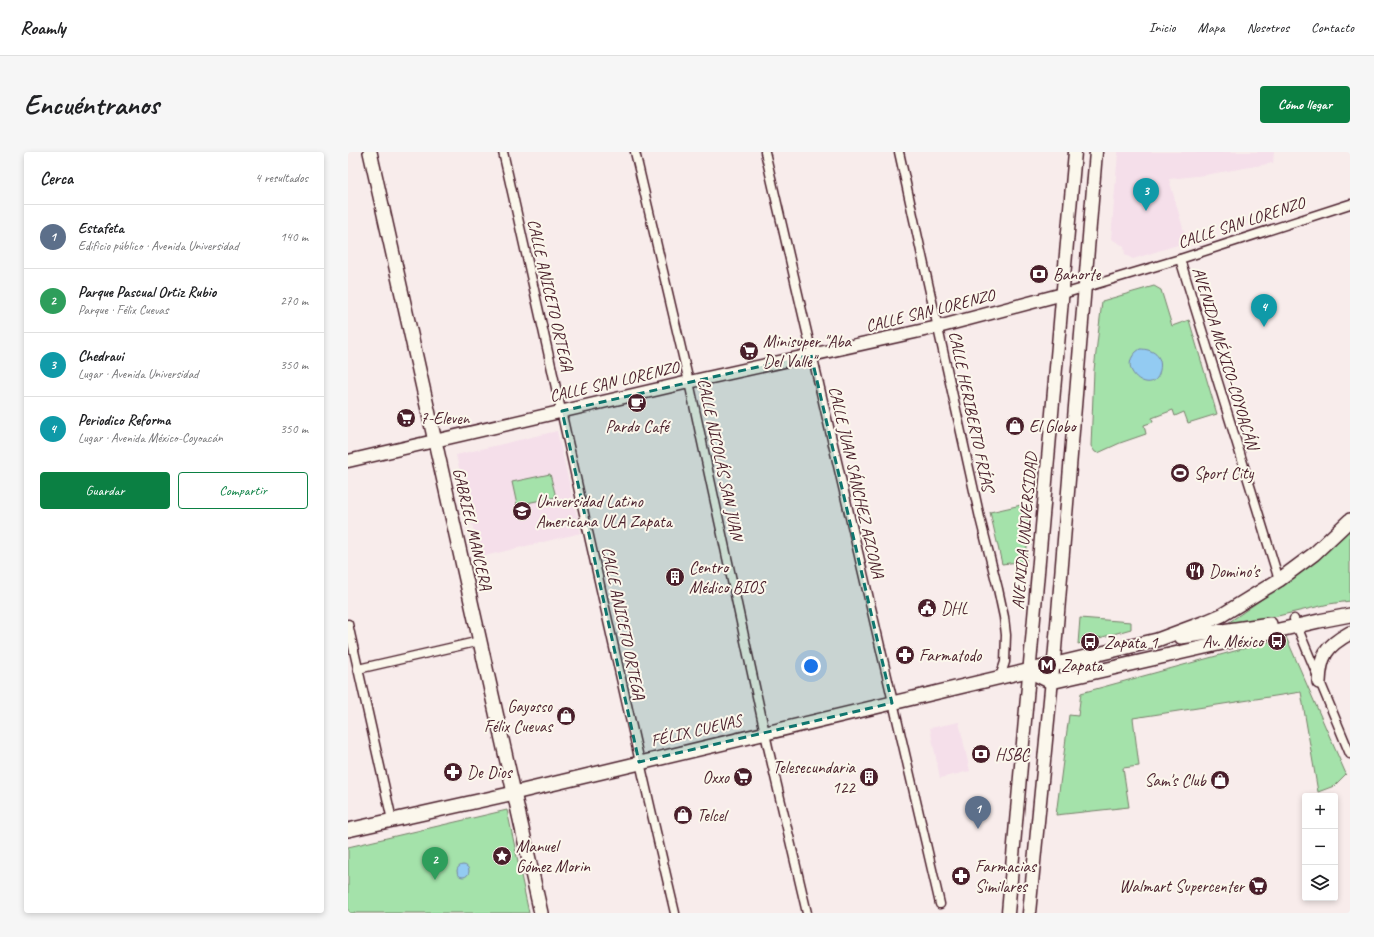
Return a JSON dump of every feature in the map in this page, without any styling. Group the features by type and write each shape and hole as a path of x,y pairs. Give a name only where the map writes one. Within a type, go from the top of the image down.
{"main road":[{"name":"GABRIEL MANCERA","path":"370,152 542,913"},
{"name":"AVENIDA UNIVERSIDAD","path":"1008,913 1028,693 1028,671 1030,666 1075,152"},
{"path":"1029,913 1068,502 1096,152"},
{"name":"CALLE SAN LORENZO","path":"348,461 688,382 938,327 1063,294"},
{"path":"1157,640 1222,615 1279,580 1314,554 1350,520"},
{"path":"1028,671 1051,682 1295,623 1323,613 1350,610"},
{"path":"1157,640 1350,615"},
{"path":"1319,682 1320,668 1326,652 1335,642 1350,633"},
{"name":"FÉLIX CUEVAS","path":"348,830 1157,640"}],"street":[{"name":"CALLE ANICETO ORTEGA","path":"503,152 562,411 639,762 675,913"},
{"name":"CALLE NICOLÁS SAN JUAN","path":"635,152 688,382 765,733 807,913"},
{"name":"CALLE JUAN SÁNCHEZ AZCONA","path":"765,152 811,355 940,904"},
{"name":"CALLE HERIBERTO FRÍAS","path":"899,152 980,518 1004,616 1006,635 1005,662 1000,677"},
{"name":"CALLE SAN LORENZO","path":"1063,294 1180,259 1350,204"},
{"name":"AVENIDA MÉXICO-COYOACÁN","path":"1180,259 1279,580"},
{"path":"1295,623 1350,754"},
{"path":"348,624 392,820"},
{"path":"358,669 480,641"}],"highlighted area":[{"path":"811,355 892,703 639,762 562,411"}],"shaded area":[{"path":"1118,152 1274,152 1273,163 1205,175 1169,179 1187,242 1133,259 1125,255 1124,246 1111,239"},
{"name":"Universidad Latino Americana ULA Zapata","path":"557,431 581,533 480,557 456,455"},
{"path":"959,722 970,771 940,778 930,728"}],"green space":[{"path":"1154,286 1161,290 1172,326 1189,320 1217,414 1188,423 1184,412 1175,416 1173,410 1152,418 1153,422 1144,425 1146,434 1120,443 1098,453 1095,452 1091,446 1094,370 1102,301"},
{"path":"550,474 556,497 517,505 512,482"},
{"path":"1030,503 1026,561 1002,564 990,512"},
{"path":"1350,524 1350,601 1329,604 1218,630 1309,566"},
{"path":"1080,618 1131,622 1131,629 1078,644"},
{"path":"1286,637 1346,774 1334,786 1318,792 1301,692 1133,718 1139,766 1123,768 1129,807 1056,815 1069,715 1078,716 1081,693"},
{"path":"507,810 529,913 348,913 348,847"}],"water":[{"path":"1140,349 1153,352 1160,361 1161,365 1157,378 1151,382 1144,382 1137,378 1132,372 1130,365 1132,357"},
{"path":"461,865 465,865 469,871 465,877 461,877 457,873 457,869"}],"place":[{"name":"Chedraui","path":"1146,211"},
{"name":"Banorte","path":"1039,274"},
{"name":"Periodico Reforma","path":"1264,327"},
{"name":"Minisuper \"Aba Del Valle\"","path":"749,351"},
{"name":"Pardo Café","path":"637,403"},
{"name":"7-Eleven","path":"406,418"},
{"name":"El Globo","path":"1015,426"},
{"name":"Sport City","path":"1180,473"},
{"name":"Universidad Latino Americana ULA Zapata","path":"522,511"},
{"name":"Domino's","path":"1195,571"},
{"name":"Centro Médico BIOS","path":"675,577"},
{"name":"DHL","path":"927,608"},
{"name":"Av. México","path":"1277,641"},
{"name":"Zapata 1","path":"1090,642"},
{"name":"Farmatodo","path":"905,655"},
{"name":"Zapata","path":"1047,665"},
{"name":"Gayosso Félix Cuevas","path":"566,716"},
{"name":"HSBC","path":"981,754"},
{"name":"De Dios","path":"453,772"},
{"name":"Oxxo","path":"743,777"},
{"name":"Telesecundaria 122","path":"869,777"},
{"name":"Sam's Club","path":"1220,780"},
{"name":"Telcel","path":"683,815"},
{"name":"Estafeta","path":"978,829"},
{"name":"Manuel Gómez Morin","path":"502,856"},
{"name":"Farmacias Similares","path":"961,876"},
{"name":"Parque Pascual Ortiz Rubio","path":"435,880"},
{"name":"Walmart Supercenter","path":"1258,886"}]}
